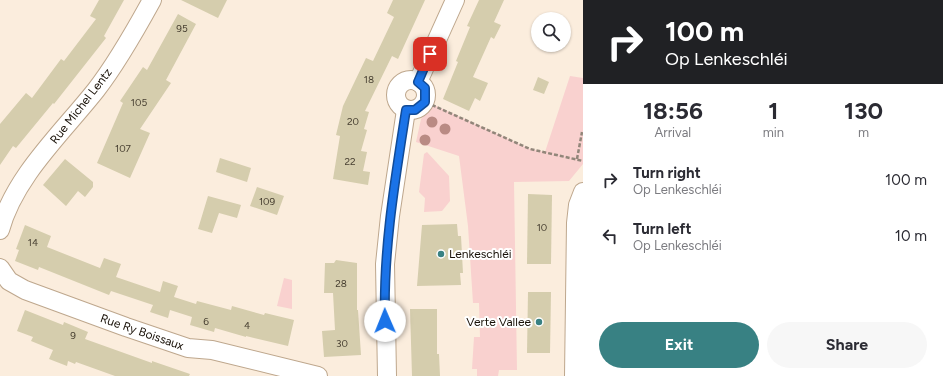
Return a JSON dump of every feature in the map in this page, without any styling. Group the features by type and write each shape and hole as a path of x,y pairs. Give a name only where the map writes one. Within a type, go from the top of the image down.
{"street":[{"name":"Rue Michel Lentz","path":"0,230 6,208 20,186 96,89 128,42 152,0"},
{"path":"387,376 386,264 390,216 406,110 398,103 396,94 397,89 404,82 413,80 418,82 456,0"},
{"path":"574,376 576,223 578,205 583,192"},
{"name":"Rue Ry Boissaux","path":"1,272 8,280 25,290 188,348 212,350 318,376"}],"path":[{"path":"432,105 530,149 583,161"},
{"path":"576,159 582,132"}],"shaded area":[{"path":"570,76 583,78 583,164 569,181 514,182 517,370 499,370 498,376 477,376 477,369 472,369 474,337 480,337 479,303 473,303 468,226 459,156 416,142 421,119 434,105 530,149 545,152"},
{"path":"427,152 449,176 450,201 442,211 424,212 425,198 419,192 424,154"},
{"path":"284,278 292,280 292,309 277,306"}],"building":[{"path":"99,0 124,0 104,36 106,38 54,104 53,103 16,148 13,146 0,165 0,124 26,93 32,98 61,59 64,61 96,19 90,16"},
{"path":"181,0 227,0 218,18"},
{"path":"393,0 425,0 398,59 392,56 365,111 369,112 364,129 367,130 361,151 367,152 363,171 370,172 368,185 333,179 340,136 336,135 343,106 366,58 373,61 394,17 387,13"},
{"path":"479,0 504,0 494,22 501,25 494,39 491,37 473,77 488,83 480,101 475,98 469,111 443,99 470,27 467,26"},
{"path":"178,14 196,24 166,80 171,83 140,129 150,133 130,178 97,163 123,103 120,101 143,67 147,70"},
{"path":"538,77 549,82 544,94 533,90"},
{"path":"220,158 251,168 247,182 216,172"},
{"path":"65,159 93,182 93,187 85,197 78,191 66,206 43,185"},
{"path":"257,187 284,196 277,215 250,206"},
{"path":"528,194 552,195 551,264 527,264"},
{"path":"208,196 241,205 237,218 219,213 212,233 198,229"},
{"name":"Lenkeschléi","path":"457,224 458,236 461,236 463,273 460,273 461,285 417,286 422,225"},
{"path":"25,225 51,236 47,247 100,268 104,258 121,264 116,277 160,292 163,281 178,286 174,297 196,304 197,301 231,310 232,306 264,315 265,313 294,320 288,346 246,337 215,328 214,332 190,325 192,317 170,310 168,318 150,312 153,305 111,291 109,295 39,267 38,270 15,261 19,250 16,249"},
{"path":"336,260 357,263 357,310 361,355 324,357 322,331 335,330 333,293 324,293 325,263 334,263"},
{"name":"Verte Vallee","path":"528,292 551,292 550,353 527,353"},
{"path":"410,309 437,309 437,354 439,354 440,376 412,376"},
{"path":"25,310 63,325 64,322 88,332 85,339 152,363 152,361 190,374 189,376 115,376 76,362 75,364 68,361 67,366 49,359 53,350 31,341 33,337 17,331"}],"place":[{"name":"Lenkeschléi","path":"441,254"},
{"name":"Verte Vallee","path":"539,322"}],"route":[{"path":"385,321 386,264 390,216 406,110 415,110 422,106 425,102 425,88 418,82 430,54"}]}
